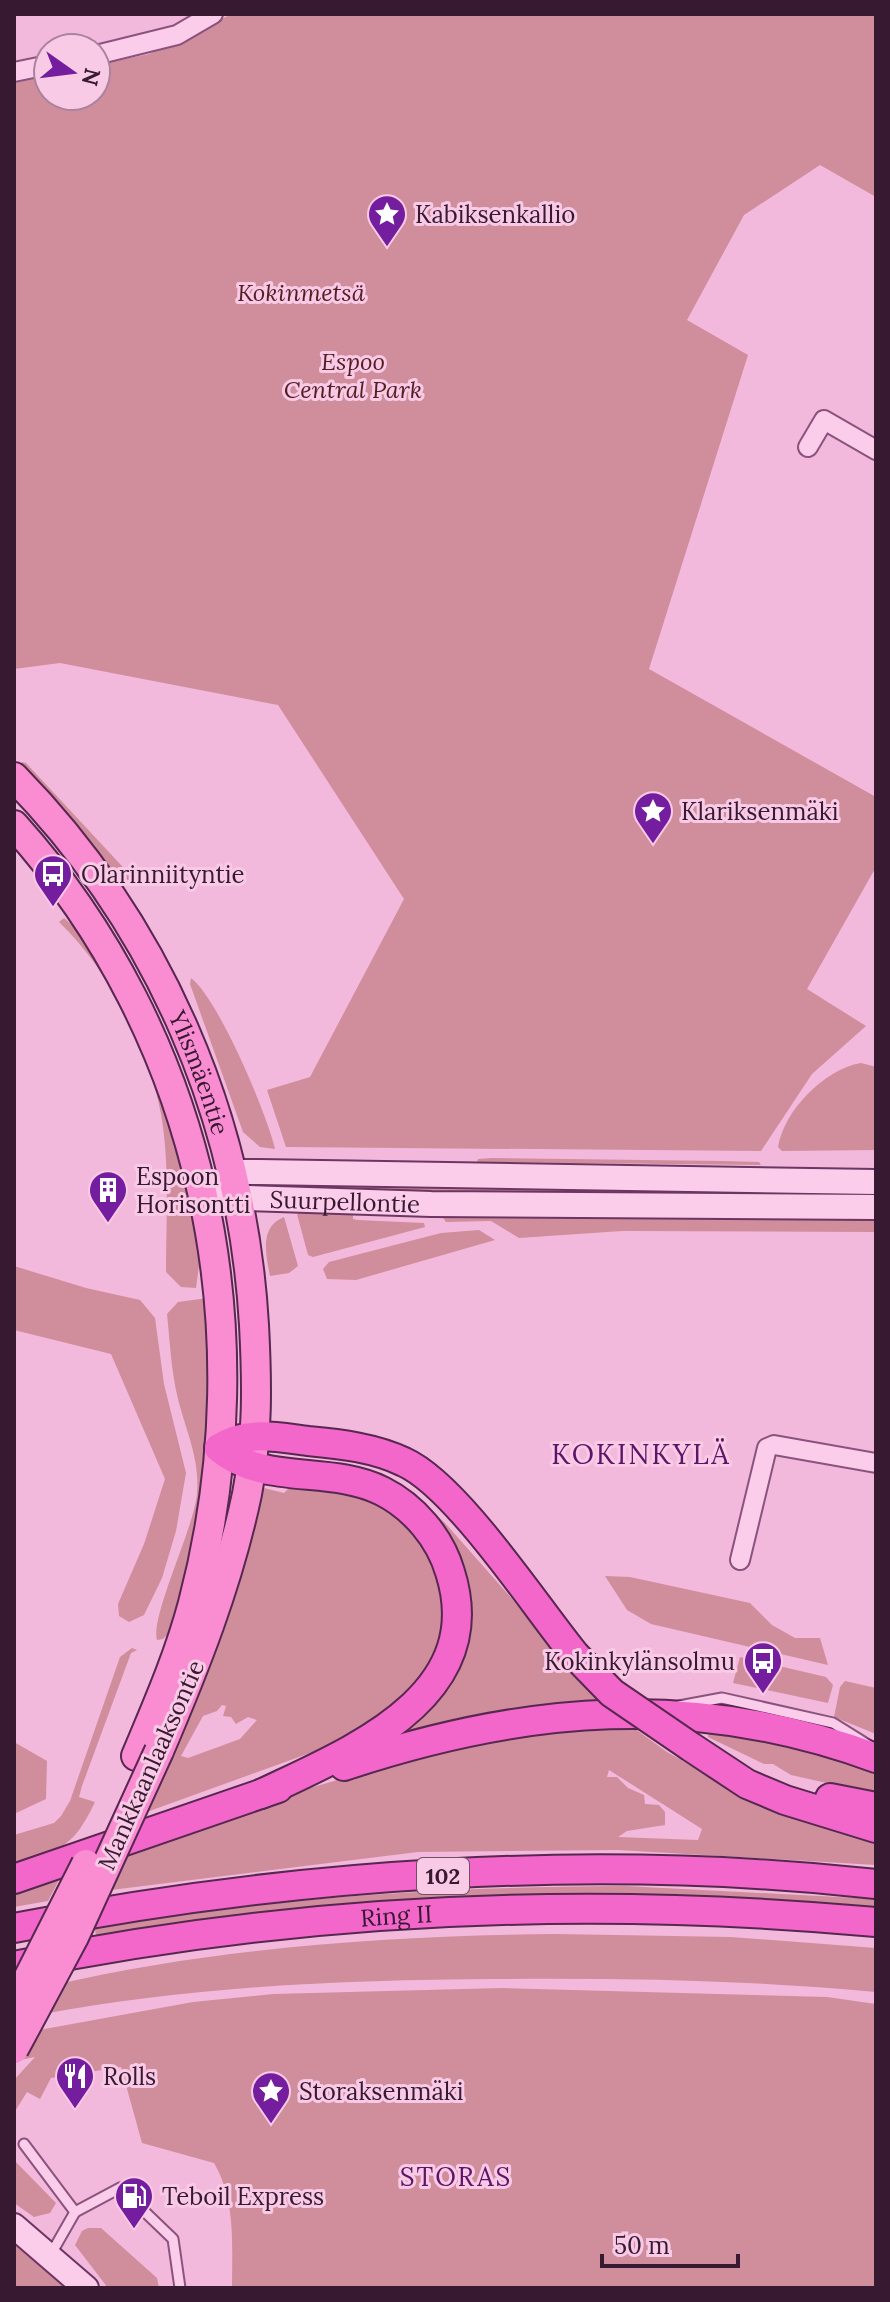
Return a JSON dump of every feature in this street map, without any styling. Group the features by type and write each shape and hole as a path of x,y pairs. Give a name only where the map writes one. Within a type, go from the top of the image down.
{"highway":[{"path":"261,1794 387,1730 428,1692 446,1657 455,1623 456,1598 444,1554 432,1533 402,1503 358,1480 251,1467 219,1448 234,1439 254,1434 370,1450 405,1462 428,1477 453,1500 575,1655 612,1693 747,1784 785,1800 876,1828"},
{"path":"14,1879 353,1763 513,1721 592,1713 657,1714 740,1721 820,1740 876,1758"},
{"path":"719,1764 788,1787 876,1807"},
{"name":"Ring II","path":"14,1928 284,1885 472,1874 567,1870 674,1872 876,1884"},
{"name":"Ring II","path":"14,1966 52,1958 328,1920 489,1910 647,1909 876,1922"},
{"path":"14,1972 52,1958"}],"main road":[{"name":"Ylismäentie","path":"14,777 40,804 111,894 165,982 209,1092 234,1172 247,1254 255,1354 251,1467"},
{"name":"Ylismäentie","path":"14,825 66,887 123,976 170,1078 204,1195 215,1256 224,1356 219,1448"},
{"name":"Suurpellontie","path":"234,1172 876,1182"},
{"path":"204,1195 234,1172"},
{"name":"Suurpellontie","path":"204,1195 239,1200 876,1207"},
{"name":"Mankkaanlaaksontie","path":"14,2049 74,1937 148,1754 192,1604 219,1448"},
{"name":"Mankkaanlaaksontie","path":"14,2006 148,1754 215,1613 251,1467"},
{"path":"15,2227 86,2288"}],"street":[{"path":"112,51 177,35 213,14"},
{"path":"808,447 824,420 876,450"},
{"path":"740,1560 767,1448 774,1445 876,1463"}],"lane":[{"path":"657,1714 692,1702 722,1698 833,1723 876,1750"},
{"path":"24,2144 75,2212"},
{"path":"51,2255 75,2212 120,2188 173,2239 180,2288"}],"green space":[{"name":"Kokinmetsä","path":"232,14 876,14 876,197 820,165 744,215 687,320 748,355 649,669 876,797 876,867 807,989 866,1026 812,1074 761,1151 286,1147 267,1090 310,1077 404,899 278,705 60,663 14,669 14,83 32,79 32,112 112,112 112,62 149,54"},
{"path":"22,762 133,878 127,881 99,858 19,766"},
{"path":"64,918 90,942 151,1059 191,1198 204,1263 199,1266 196,1288 181,1287 166,1272 166,1153 161,1114 147,1062 110,986 59,922"},
{"path":"191,978 214,1008 227,1032 252,1085 275,1149 260,1147 243,1132 190,984"},
{"path":"861,1063 876,1067 876,1150 782,1151 778,1147 788,1119 808,1093 834,1073"},
{"path":"478,1159 723,1161 759,1162 761,1165 477,1162"},
{"path":"319,1185 876,1189 876,1197 319,1191"},
{"path":"353,1213 353,1219 357,1220 424,1223 425,1227 313,1257 308,1255 297,1214"},
{"path":"441,1215 876,1217 876,1232 622,1231 519,1238 491,1221 446,1222"},
{"path":"284,1217 298,1266 289,1273 270,1276 266,1242 271,1227"},
{"path":"479,1230 495,1240 356,1280 327,1279 323,1269 329,1262 441,1233"},
{"path":"14,1266 86,1288 140,1300 155,1318 164,1384 186,1473 176,1531 162,1578 144,1615 129,1622 119,1616 118,1604 144,1544 165,1479 111,1354 14,1330"},
{"path":"208,1298 212,1371 204,1483 175,1627 163,1639 157,1640 160,1612 197,1494 194,1457 174,1378 167,1314 178,1302"},
{"path":"387,1478 422,1502 445,1523 605,1704 398,1739 396,1735 427,1708 445,1682 467,1613"},
{"path":"294,1483 346,1487 406,1520 434,1560 445,1597 440,1644 418,1688 346,1740 144,1813 209,1667 236,1587 256,1499 264,1488 284,1493","holes":["222,1705 226,1706 223,1716 231,1717 236,1724 248,1717 257,1720 240,1739 188,1758 181,1756 203,1716 217,1711"]},
{"path":"605,1576 630,1577 750,1603 772,1625 795,1638 820,1638 828,1665 651,1624 627,1610"},
{"path":"132,1648 137,1650 131,1653 79,1797 95,1802 87,1818 64,1845 14,1869 14,1835 54,1823 70,1801 120,1657"},
{"path":"740,1657 826,1677 833,1685 828,1703 733,1683"},
{"path":"845,1681 876,1688 876,1734 834,1717 840,1687"},
{"path":"627,1723 667,1752 738,1792 876,1839 876,1865 618,1850 418,1852 103,1891 122,1852 310,1788 478,1739","holes":["609,1770 702,1829 698,1840 618,1837 627,1831 665,1825 665,1812 659,1805 645,1804 644,1795 628,1788 617,1777 607,1777"]},
{"path":"709,1729 810,1749 876,1771 876,1794 791,1775 773,1764 764,1764 708,1737"},
{"path":"14,1742 47,1761 46,1799 14,1814"},
{"path":"60,1878 48,1901 14,1907 14,1893"},
{"path":"625,1886 876,1899 876,1908 681,1897 485,1896 290,1909 193,1920 96,1936 95,1929 226,1909 358,1896"},
{"path":"557,1934 731,1937 876,1948 876,1992 733,1982 381,1981 209,1991 38,2015 54,1985 178,1961 367,1941"},
{"path":"502,1988 827,1997 876,2004 876,2288 232,2288 229,2208 214,2163 142,2143 121,2067 51,2078 40,2099 27,2092 14,2113 14,2080 35,2057 20,2060 39,2030 193,2002 273,1994"},
{"path":"14,2160 56,2203 50,2213 34,2217 14,2203"},
{"path":"101,2228 157,2278 159,2288 108,2288 75,2245 82,2231"},
{"path":"14,2244 45,2265 69,2288 14,2288"}],"place":[{"name":"Kabiksenkallio","path":"387,248"},
{"name":"Klariksenmäki","path":"653,845"},
{"name":"Olarinniityntie","path":"53,908"},
{"name":"Espoon Horisontti","path":"108,1224"},
{"name":"Kokinkylänsolmu","path":"763,1695"},
{"name":"Rolls","path":"75,2110"},
{"name":"Storaksenmäki","path":"271,2125"},
{"name":"Teboil Express","path":"134,2230"}],"district":[{"name":"KOKINKYLÄ","path":"641,1454"},
{"name":"STORAS","path":"456,2176"}],"park label":[{"name":"Espoo Central Park","path":"353,375"}]}
